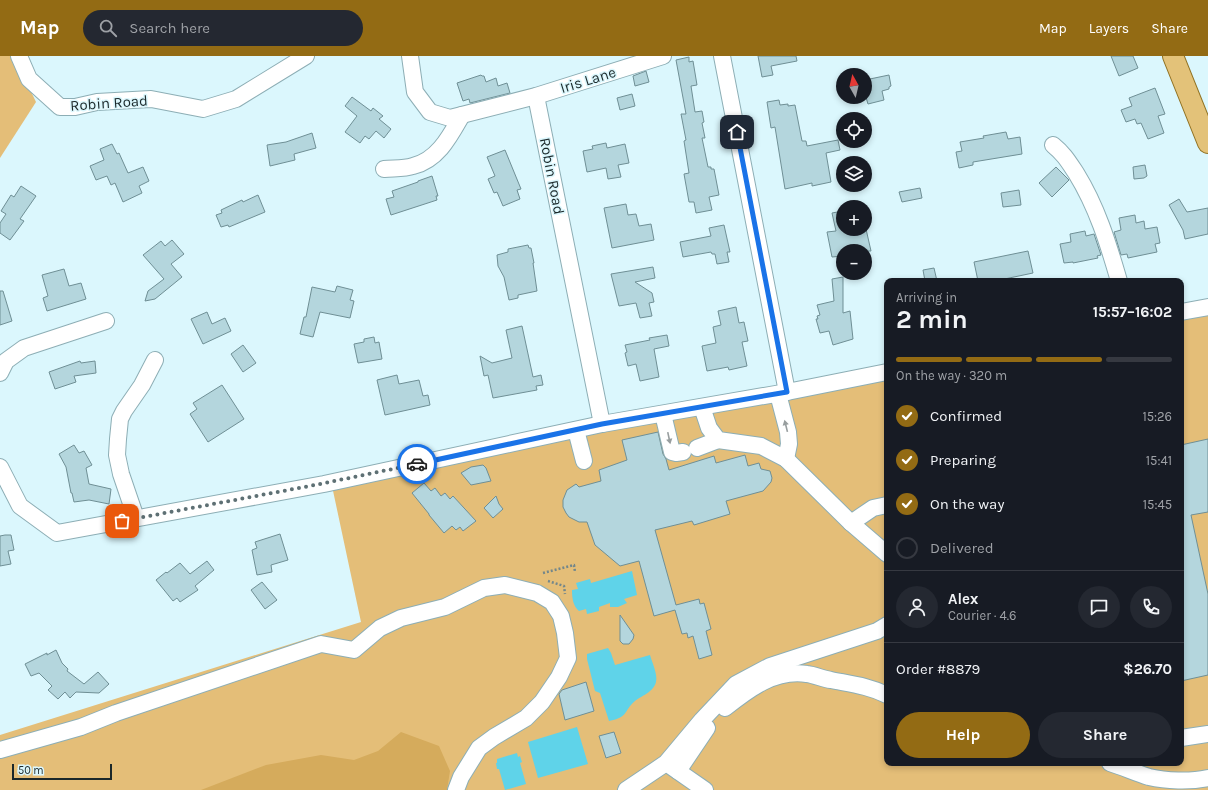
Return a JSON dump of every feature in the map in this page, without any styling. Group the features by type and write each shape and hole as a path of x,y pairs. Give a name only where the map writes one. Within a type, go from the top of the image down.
{"main road":[{"path":"1173,56 1208,143"}],"street":[{"name":"Robin Road","path":"20,56 29,79 60,107 75,107 97,102 151,99 203,109 236,99 306,56"},
{"path":"410,56 415,92 430,112 450,118 536,96"},
{"name":"Iris Lane","path":"536,96 663,56"},
{"path":"722,56 782,393 788,432 786,459"},
{"name":"Robin Road","path":"536,96 602,424"},
{"path":"384,169 413,166 429,159 443,147 462,115"},
{"path":"1053,145 1062,152 1092,203 1103,229 1118,278"},
{"path":"1184,311 1208,307"},
{"path":"0,373 6,361 24,348 106,321"},
{"path":"136,518 121,474 117,455 120,420 155,360"},
{"path":"0,467 20,506 57,533 324,484 602,424 782,393 884,373"},
{"path":"702,407 709,428 718,440"},
{"path":"663,414 672,452 676,453 690,450 718,440 761,446 786,459 851,523 884,548"},
{"path":"576,430 584,461"},
{"path":"851,523 873,508 884,506"},
{"path":"0,750 81,727 123,711 321,644 354,650 380,628 401,618 445,607 484,588 505,585 537,593 552,602 561,616 568,658 559,677 542,702 526,718 494,737 479,748 461,777 456,790"},
{"path":"672,767 702,720 736,684 770,666 877,631 884,627"},
{"path":"626,790 672,767 721,711 757,684 790,672 863,685 884,694"},
{"path":"1184,738 1208,734"},
{"path":"1119,766 1150,777 1182,780 1198,780 1208,778"},
{"path":"672,767 705,790"}],"path":[{"path":"543,573 574,565 575,572"}],"shaded area":[{"path":"0,56 14,56 36,102 0,158"},
{"path":"1208,314 1208,790 0,790 0,735 361,622 332,486 601,431 884,380 884,766 1184,766 1184,318"},
{"path":"401,732 439,746 450,771 447,790 201,790 266,765 321,755 354,760 378,751"}],"water":[{"path":"632,571 637,595 624,599 627,603 618,607 610,607 610,603 599,607 599,611 587,614 586,609 579,611 575,607 572,590 578,589 576,583 590,579 591,583"},
{"path":"608,648 615,665 650,655 656,672 656,682 652,689 634,702 623,716 609,721 600,693 595,691 587,659 587,654"},
{"path":"577,727 588,764 538,778 528,742"},
{"path":"517,753 522,762 520,763 526,784 505,790 499,769 497,769 497,759"}],"building":[{"path":"758,56 796,56 797,61 771,66 773,75 762,77"},
{"path":"1111,56 1133,56 1138,68 1119,76"},
{"path":"689,57 689,62 693,61 697,85 691,86 695,112 702,111 704,122 702,123 705,138 702,138 708,167 714,169 719,195 709,197 712,210 696,213 694,202 689,202 684,174 689,173 684,141 686,140 681,114 686,114 676,60"},
{"path":"646,71 649,82 635,86 633,76"},
{"path":"481,75 484,76 486,82 496,78 498,86 507,83 510,93 470,103 469,99 463,101 457,83"},
{"path":"889,75 891,86 889,89 882,91 884,100 872,103 872,79"},
{"path":"1155,88 1165,114 1158,116 1164,133 1148,139 1141,123 1137,124 1135,119 1126,122 1121,110 1132,106 1129,98"},
{"path":"632,94 635,106 620,110 617,98"},
{"path":"352,97 371,111 373,108 383,116 379,119 391,129 384,138 376,131 369,139 365,136 360,143 345,132 357,116 345,106"},
{"path":"779,100 780,105 795,105 802,141 806,141 807,146 836,140 836,148 840,148 840,150 826,153 831,182 812,186 812,183 785,189 775,127 771,128 767,102"},
{"path":"1006,132 1008,139 1020,137 1022,154 973,162 973,165 959,168 956,152 962,151 960,142"},
{"path":"312,133 316,148 294,154 295,160 270,166 267,145 286,142"},
{"path":"606,143 607,148 625,144 629,163 618,165 621,177 608,179 606,168 587,172 583,151 593,149 592,146"},
{"path":"112,144 117,154 119,153 128,173 143,167 149,181 139,186 142,193 123,202 115,183 111,185 107,176 96,180 90,166 104,160 100,149"},
{"path":"505,150 521,189 517,190 520,199 503,206 497,192 494,193 488,179 495,176 487,157"},
{"path":"1145,165 1147,176 1144,178 1134,179 1133,167"},
{"path":"1056,167 1069,180 1052,197 1039,183"},
{"path":"432,176 438,196 436,196 437,200 391,215 386,199 394,197 392,191"},
{"path":"21,186 36,196 20,219 24,221 10,240 0,233 0,223 6,214 1,211 11,195 14,197"},
{"path":"920,188 922,198 902,202 899,192"},
{"path":"1019,190 1021,205 1003,207 1001,193"},
{"path":"258,195 265,212 229,227 228,225 221,227 216,215 222,213 221,210 242,200 243,202"},
{"path":"1179,199 1187,212 1208,208 1208,234 1185,239 1183,230 1169,205"},
{"path":"626,204 628,215 636,214 639,226 651,224 654,240 612,248 604,208"},
{"path":"836,212 836,231 832,213"},
{"path":"1135,215 1136,223 1144,221 1145,229 1157,227 1160,243 1155,244 1157,252 1128,258 1127,254 1121,255 1114,232 1121,230 1119,218"},
{"path":"724,225 730,252 727,252 729,262 717,264 715,254 712,254 711,252 683,257 680,242 711,236 709,228"},
{"path":"836,231 836,236 868,236 869,244 836,244 836,257 832,257 827,232"},
{"path":"1085,231 1086,236 1094,234 1101,255 1097,256 1098,258 1073,263 1064,263 1060,244 1071,242 1070,234"},
{"path":"172,240 184,254 171,264 182,277 155,299 145,301 148,291 164,279 143,255 161,241 165,246"},
{"path":"528,245 529,248 531,248 534,263 537,291 518,295 518,298 509,300 504,277 498,266 497,255 508,252 508,249"},
{"path":"1028,251 1033,273 1009,278 977,278 974,262"},
{"path":"653,267 655,278 635,282 652,293 654,302 649,303 652,316 640,318 636,303 619,306 611,274"},
{"path":"934,268 936,278 924,278 923,270"},
{"path":"64,269 69,286 81,283 86,299 47,311 43,298 48,296 42,275"},
{"path":"832,279 843,280 843,313 850,311 853,339 833,345 829,331 820,333 816,319 818,319 817,316 820,315 817,305 834,301"},
{"path":"337,286 353,290 350,300 354,301 350,318 320,312 313,337 300,334 304,317 306,317 312,287 335,292"},
{"path":"0,291 3,291 12,321 0,325"},
{"path":"736,307 739,323 744,322 748,341 742,342 747,366 729,370 728,367 707,371 702,346 716,343 713,327 721,325 718,311"},
{"path":"207,312 212,324 225,318 231,331 203,344 191,319"},
{"path":"522,326 533,377 541,375 543,385 536,386 537,390 493,398 488,375 484,376 480,356 492,363 512,358 506,330"},
{"path":"667,335 669,346 654,349 659,377 640,381 636,364 628,366 625,345 650,340 649,338"},
{"path":"374,337 375,343 379,342 382,359 358,363 354,344 364,342 364,339"},
{"path":"243,345 256,363 243,372 231,354"},
{"path":"80,361 81,363 95,361 96,373 74,376 76,382 55,389 49,372"},
{"path":"397,375 399,384 419,380 423,396 428,395 430,405 385,415 377,380"},
{"path":"222,385 244,419 208,442 190,414 197,409 193,403"},
{"path":"658,432 663,454 669,470 714,456 716,463 745,455 748,466 759,463 761,469 770,471 772,478 771,482 763,491 726,501 730,514 694,525 692,521 655,530 676,605 699,599 700,604 704,603 711,629 706,631 712,655 699,659 693,636 688,638 687,633 682,634 675,610 654,616 639,561 620,566 595,545 587,522 579,522 569,517 563,507 563,500 567,490 576,484 579,487 601,481 599,470 627,460 622,440"},
{"path":"1208,439 1208,512 1191,515 1208,594 1208,675 1184,680 1184,444"},
{"path":"74,445 79,453 84,451 92,465 86,468 89,484 111,489 109,504 89,500 74,502 66,467 59,454"},
{"path":"483,465 486,468 491,481 471,485 461,473 471,467"},
{"path":"424,483 431,491 435,488 441,496 445,493 450,499 453,496 476,521 463,531 460,527 456,530 452,526 444,533 412,493"},
{"path":"496,496 503,509 493,518 484,508"},
{"path":"280,534 288,560 271,565 272,572 257,575 252,550 257,548 255,542"},
{"path":"11,535 14,550 8,551 11,564 0,566 0,536"},
{"path":"207,561 214,570 195,586 198,590 180,602 177,598 173,601 156,580 180,563 190,574"},
{"path":"262,582 277,600 265,609 251,590"},
{"path":"620,615 634,635 629,644 623,644 620,641"},
{"path":"56,650 62,663 68,669 67,671 84,684 98,672 109,684 99,693 76,692 70,698 65,692 58,699 48,690 52,686 39,673 31,676 25,664"},
{"path":"586,682 594,711 565,720 559,694 562,690"},
{"path":"614,732 621,753 606,758 599,736"}],"way so far":[{"path":"122,521 315,485 417,464"}],"route":[{"path":"417,464 602,424 787,392 737,132"}]}
